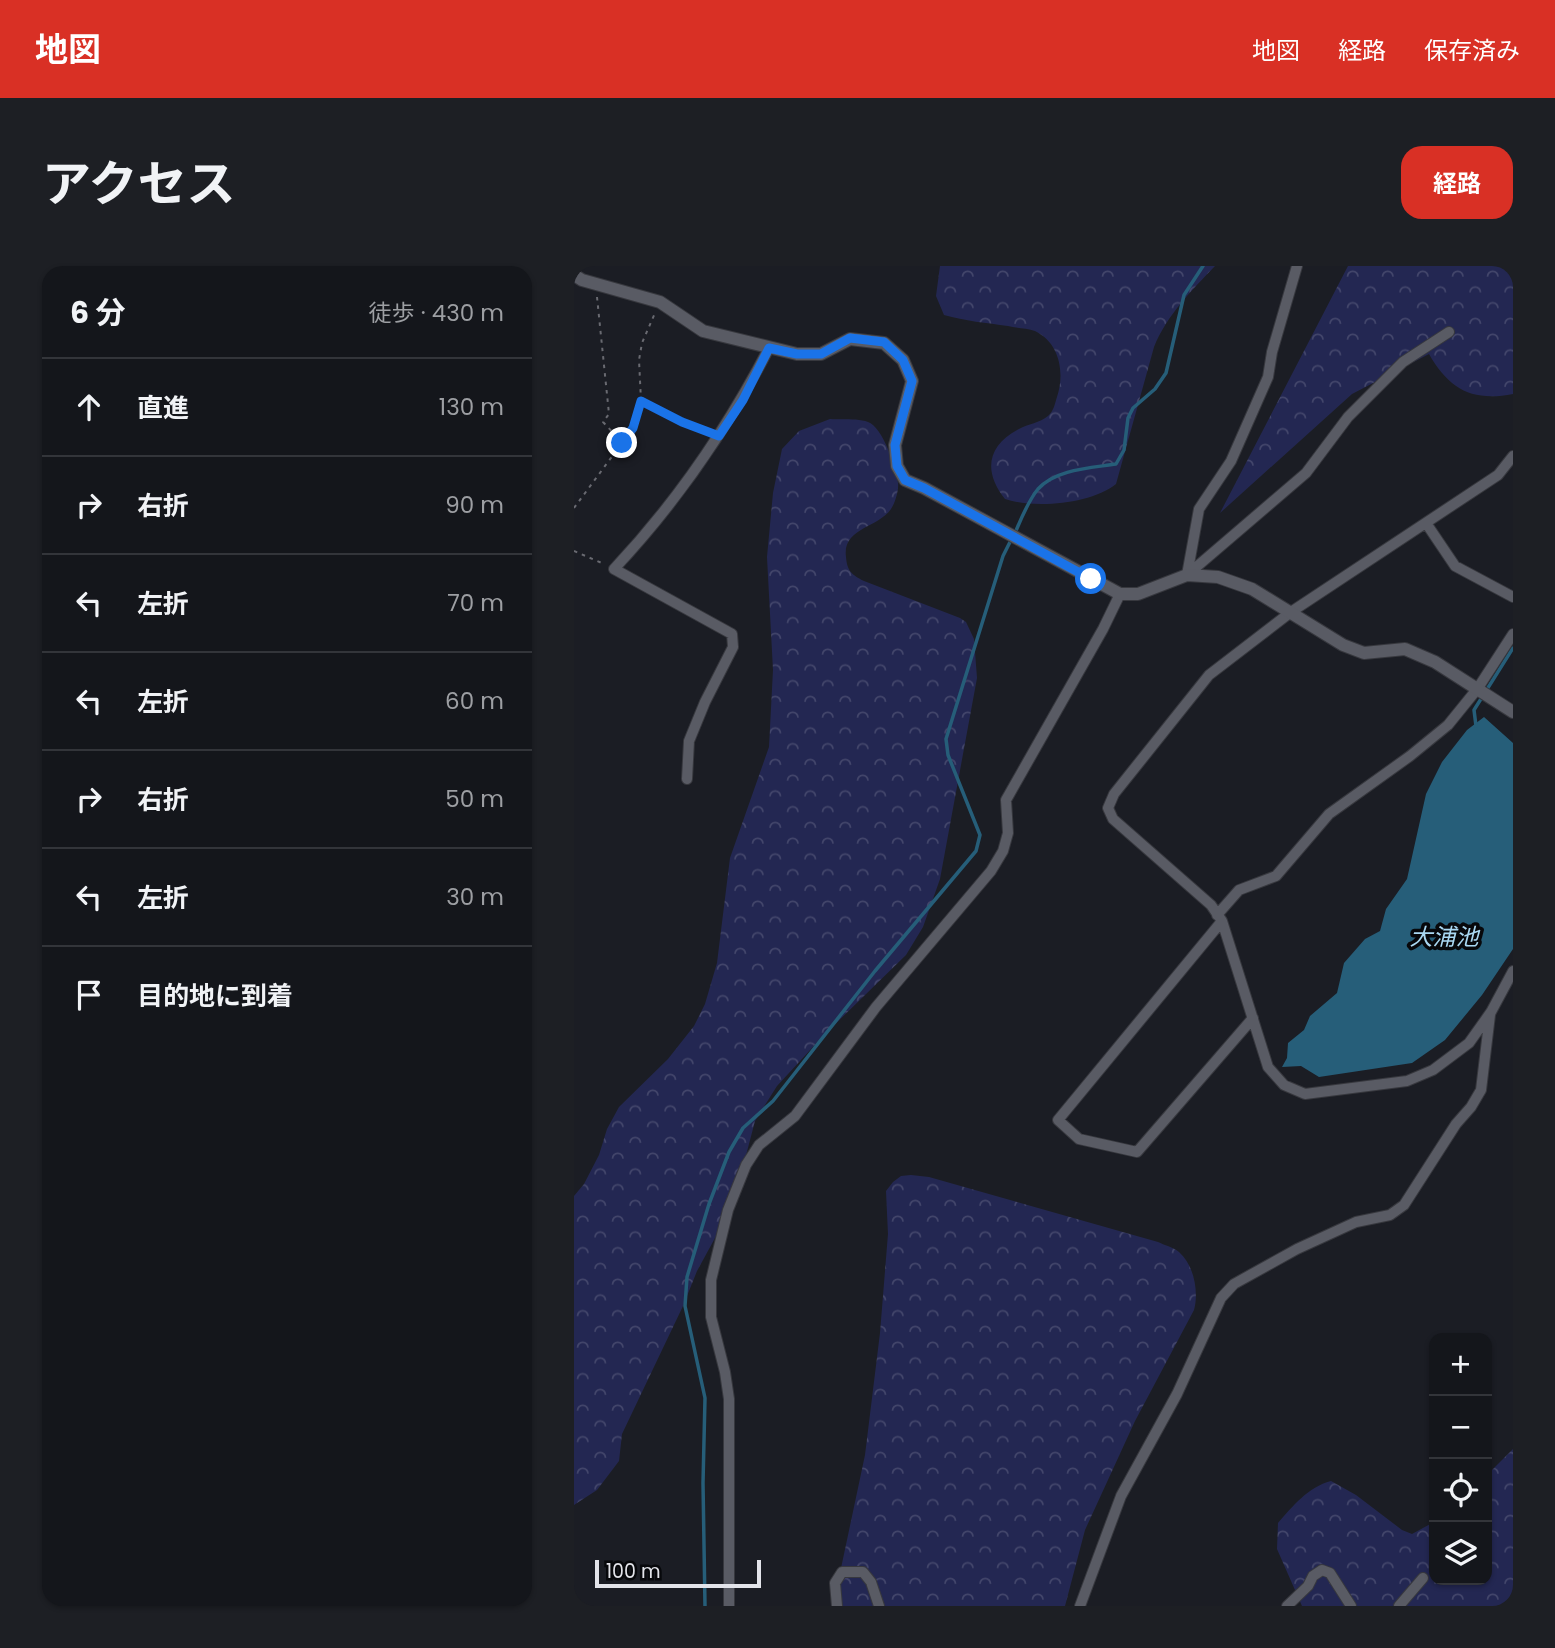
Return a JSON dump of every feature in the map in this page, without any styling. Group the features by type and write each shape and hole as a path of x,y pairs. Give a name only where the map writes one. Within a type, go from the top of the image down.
{"street":[{"path":"1187,575 1199,509 1231,461 1268,377 1272,352 1297,266"},
{"path":"574,275 582,280 660,302 703,331 769,348 797,354 821,354 850,338 884,342 903,360 912,381 895,445 897,466 905,480 1120,594 1138,594 1187,575 1306,473 1348,417 1403,362 1449,332"},
{"path":"687,779 689,741 733,647 732,634 614,569 691,479 743,400 769,348"},
{"path":"1513,456 1498,475 1291,612 1209,675 1114,794 1108,808 1113,819 1211,905 1220,918 1268,1067 1284,1085 1305,1094 1407,1081 1433,1070 1469,1043 1513,971"},
{"path":"1426,523 1455,566 1513,597"},
{"path":"1187,575 1218,576 1252,589 1343,645 1364,653 1405,649 1435,662 1513,712"},
{"path":"729,1606 729,1399 711,1317 710,1295 715,1258 728,1210 753,1152 795,1116 876,1007 991,870 1003,851 1009,833 1006,800 1120,594"},
{"path":"1253,1018 1137,1152 1079,1139 1058,1120 1220,918 1239,890 1276,876 1329,814 1410,756 1448,724 1478,688 1513,635"},
{"path":"1080,1606 1121,1496 1177,1394 1221,1298 1234,1284 1297,1249 1356,1222 1390,1215 1404,1205 1481,1090 1490,1012"},
{"path":"837,1606 835,1583 842,1572 853,1570 863,1572 871,1582 879,1606"},
{"path":"1287,1606 1308,1586 1313,1576 1322,1570 1330,1573 1351,1606"},
{"path":"1399,1606 1423,1578"}],"path":[{"path":"599,285 597,294 609,414 603,422 622,443"},
{"path":"574,508 633,428 641,401 639,360 642,343 660,302"},
{"path":"641,401 682,422 719,436"},
{"path":"574,551 614,569"}],"green space":[{"path":"940,266 1215,266 1189,294 1159,335 1116,484 1092,496 1062,503 1031,504 1005,499 993,479 991,469 995,451 1008,436 1052,412 1059,388 1058,360 1050,343 1035,331 944,315 936,296"},
{"path":"1348,266 1513,266 1513,394 1485,396 1463,390 1445,376 1429,354 1352,394 1220,513"},
{"path":"830,419 859,420 873,425 888,449 898,483 891,509 855,534 846,547 849,569 864,581 960,618 966,622 974,639 977,678 940,879 923,927 906,955 823,1036 777,1086 755,1121 733,1205 697,1271 622,1434 619,1461 597,1490 574,1505 574,1196 584,1184 599,1155 607,1129 619,1107 668,1059 694,1026 705,1004 717,963 730,858 769,747 773,670 767,557 773,493 782,449 799,431"},
{"path":"901,1176 929,1177 1158,1242 1179,1252 1192,1271 1195,1287 1194,1310 1135,1421 1085,1530 1065,1606 833,1606 865,1455 880,1333 888,1234 886,1191"},
{"path":"1513,1449 1513,1606 1302,1606 1277,1549 1278,1523 1308,1492 1331,1481 1356,1495 1402,1530 1412,1534 1429,1525 1429,1585 1492,1585 1492,1470"}],"water":[{"name":"大浦池","path":"1484,717 1513,743 1513,949 1482,995 1445,1040 1412,1063 1319,1077 1301,1066 1282,1067 1287,1058 1288,1043 1304,1030 1310,1016 1337,993 1344,963 1365,939 1380,931 1386,909 1407,879 1426,794 1442,762 1467,730"}],"waterway":[{"path":"1015,533 1031,499 1045,482 1074,470 1116,464 1124,450 1128,418 1133,408 1155,389 1166,373 1184,295 1203,266"},
{"path":"705,1606 705,1398 685,1306 687,1277 709,1204 729,1152 743,1128 773,1101 875,971 976,851 980,835 948,755 946,739 1003,556 1011,540"},
{"path":"1476,726 1474,710 1513,648"}],"route":[{"path":"622,443 633,428 641,401 682,422 719,436 743,400 769,348 797,354 821,354 850,338 884,342 903,360 912,381 895,445 897,466 905,480 1091,579"}]}
